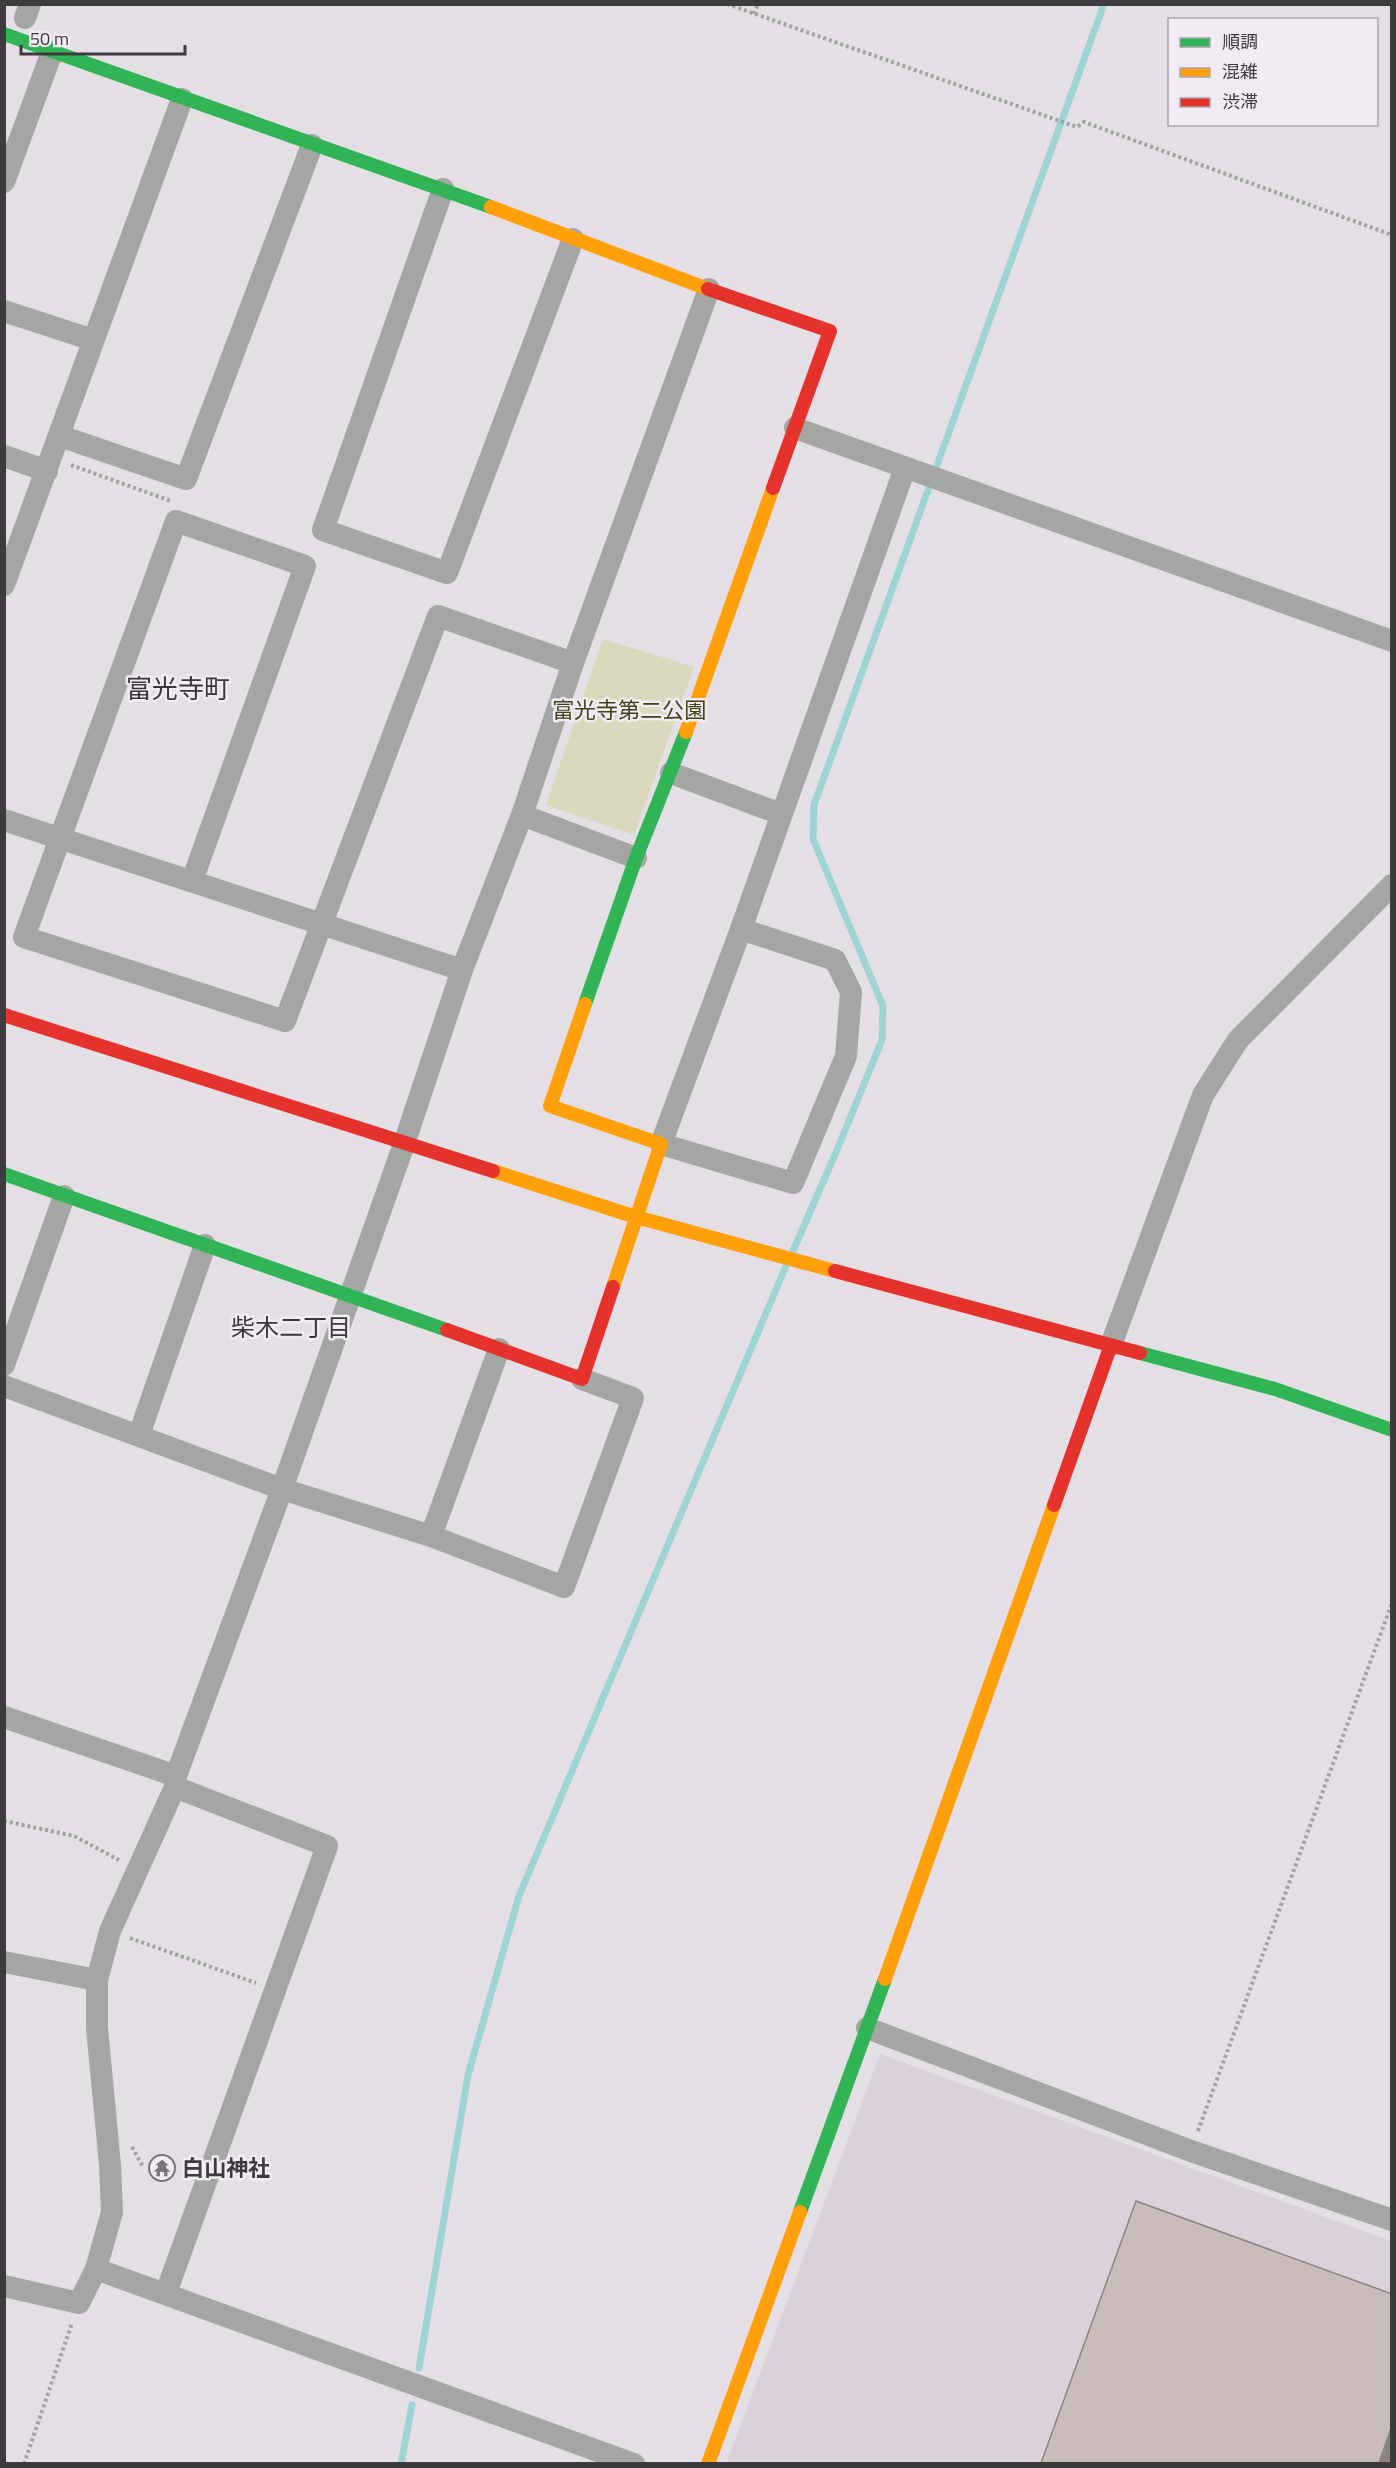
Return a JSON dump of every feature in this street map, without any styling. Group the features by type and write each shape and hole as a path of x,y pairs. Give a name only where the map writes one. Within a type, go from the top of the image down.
{"street":[{"path":"4,34 312,145 443,189 709,289 830,331 671,773 636,858 550,1106 661,1144 793,1183 846,1056 851,992 835,960 741,928"},
{"path":"4,182 52,52"},
{"path":"4,585 182,99"},
{"path":"60,435 186,479 312,145"},
{"path":"443,189 323,530 447,573 573,239"},
{"path":"4,2286 79,2302 96,2269 112,2212 97,2028 97,1980 110,1930 139,1870 176,1781 404,1144 462,970 522,814 573,663 709,289"},
{"path":"4,311 93,340"},
{"path":"795,428 1392,641"},
{"path":"4,456 47,471"},
{"path":"582,1379 661,1144 910,470"},
{"path":"192,881 305,566 176,522 24,937 285,1021 324,924 438,616 573,663"},
{"path":"671,773 781,814"},
{"path":"522,814 636,858"},
{"path":"4,820 462,970"},
{"path":"708,2463 1203,1095 1238,1040 1392,885"},
{"path":"4,1015 636,1217 1275,1389 1392,1430"},
{"path":"4,1174 350,1295 633,1398 564,1587 431,1536 282,1489 4,1386"},
{"path":"4,1365 64,1196"},
{"path":"139,1435 205,1245"},
{"path":"431,1536 499,1349"},
{"path":"4,1718 176,1781 327,1846 166,2293"},
{"path":"4,1962 97,1980"},
{"path":"867,2028 1191,2151 1392,2220"},
{"path":"96,2269 633,2463"}],"path":[{"path":"727,4 1077,127 1084,122 1392,235"},
{"path":"754,14 758,4"},
{"path":"1191,2151 1392,1603"},
{"path":"4,1821 74,1836 139,1870"},
{"path":"110,1930 275,1990"},
{"path":"24,2463 79,2302"}],"shaded area":[{"path":"880,2054 1391,2241 1391,2463 726,2464"}],"green space":[{"name":"富光寺第二公園","path":"603,639 694,667 634,835 546,805"}],"building":[{"path":"1136,2201 1392,2294 1392,2425 1379,2463 1041,2463"}],"waterway":[{"path":"793,1251 882,1040 883,1006 813,839 814,805 1104,4"},
{"path":"419,2368 468,2075 519,1896 786,1266"},
{"path":"401,2464 412,2405"}],"traffic: fast":[{"path":"4,34 491,207"},
{"path":"585,1004 636,858 686,732"},
{"path":"4,1174 447,1330"},
{"path":"1140,1353 1275,1389 1392,1430"},
{"path":"800,2212 885,1979"}],"traffic: slow":[{"path":"491,207 708,289"},
{"path":"686,732 773,488"},
{"path":"585,1004 550,1106 661,1144 613,1287"},
{"path":"493,1171 636,1217 835,1271"},
{"path":"885,1979 1054,1505"},
{"path":"708,2464 800,2212"}],"traffic: jam":[{"path":"708,289 830,331 773,488"},
{"path":"4,1015 493,1171"},
{"path":"835,1271 1140,1353"},
{"path":"447,1330 582,1379 613,1287"},
{"path":"1054,1505 1111,1345"}],"place":[{"name":"白山神社","path":"162,2168"}],"district":[{"name":"富光寺町","path":"178,689"},
{"name":"柴木二丁目","path":"291,1328"}]}
